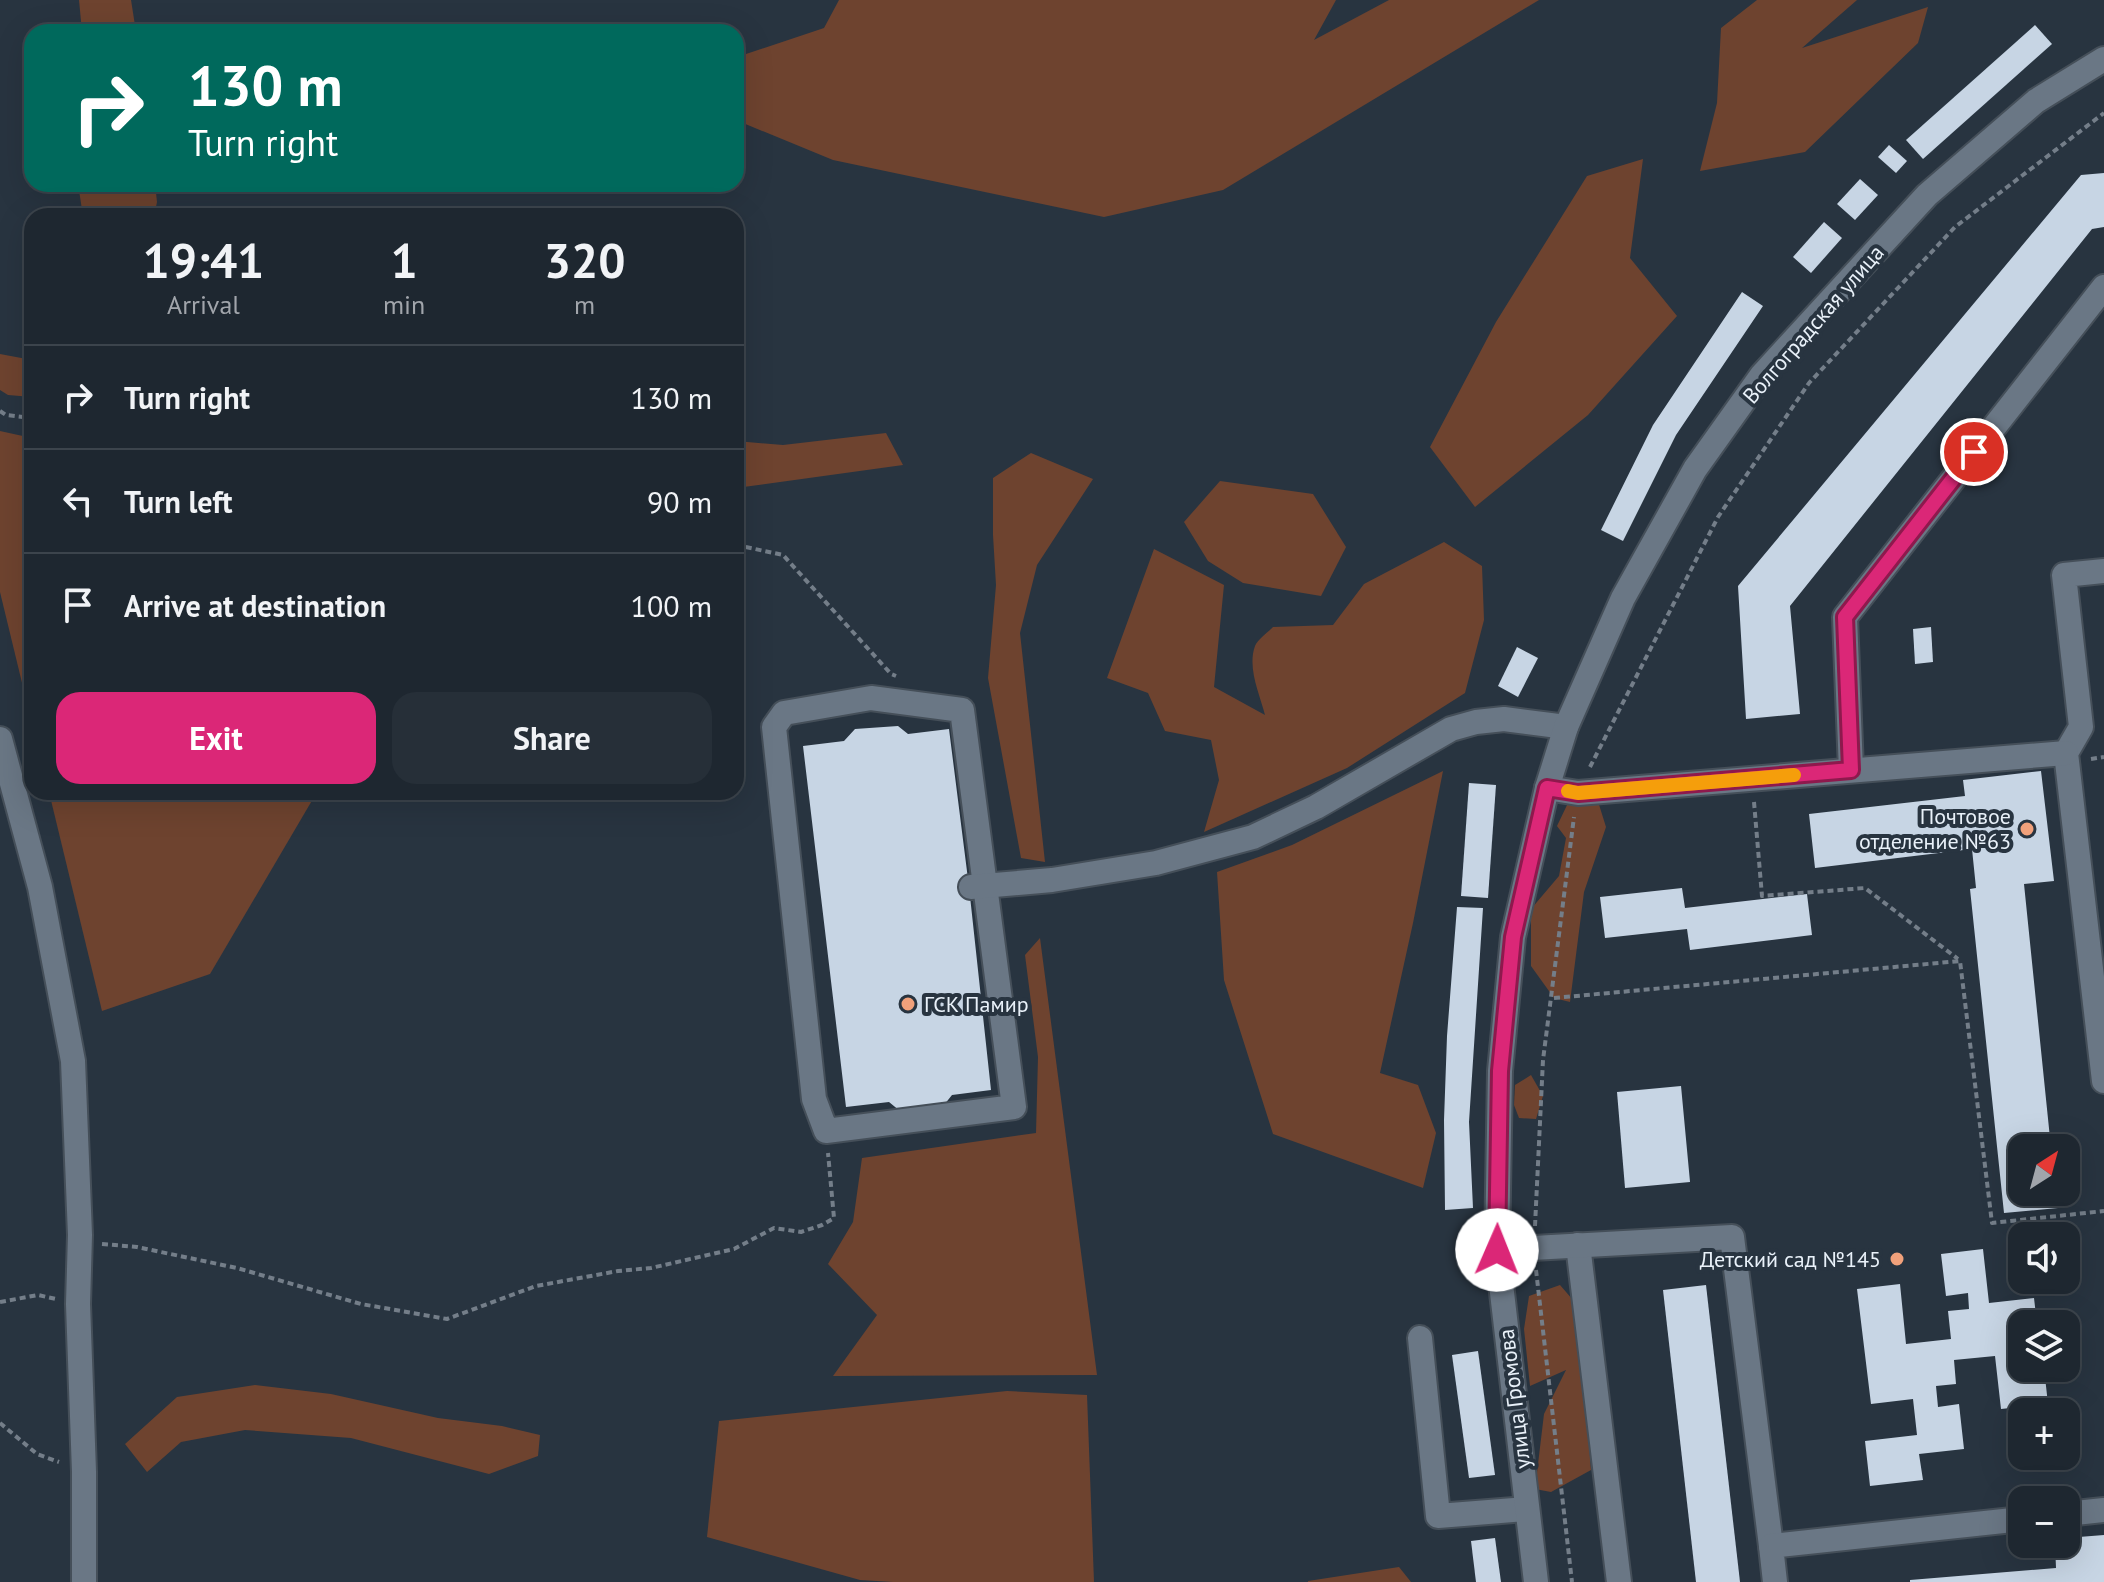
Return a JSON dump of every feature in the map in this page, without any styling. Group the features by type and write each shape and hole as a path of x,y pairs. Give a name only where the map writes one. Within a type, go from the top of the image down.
{"street":[{"name":"Волгоградская улица","path":"1547,788 1566,727 1623,598 1695,469 1762,375 1927,195 2036,101 2104,59"},
{"path":"1851,770 1845,617 2104,287"},
{"path":"2104,571 2064,575 2081,727 2066,753 2104,1081"},
{"path":"871,698 962,710 977,886 1014,1107 826,1131 814,1099 774,727 784,713 871,698"},
{"path":"977,886 1063,879 1156,863 1253,837 1316,807 1451,729 1476,722 1504,719 1566,727"},
{"path":"0,739 40,887 73,1061 80,1235 78,1304 84,1582"},
{"path":"1547,788 1578,793 2066,753"},
{"name":"улица Громова","path":"1536,1582 1497,1250 1500,1071 1513,937 1547,788"},
{"path":"1497,1250 1732,1237 1775,1582"},
{"path":"1578,1245 1619,1582"},
{"path":"1420,1338 1438,1516 1527,1509"},
{"path":"2080,1513 2104,1510"},
{"path":"1771,1546 2008,1521"}],"path":[{"path":"0,411 6,415 24,417"},
{"path":"744,547 783,555 891,674 905,681"},
{"path":"1751,778 1762,896 1865,888 1960,961 1992,1223 2104,1211"},
{"path":"1554,998 1960,961"},
{"path":"80,1235 101,1244 137,1247 237,1268 361,1304 447,1319 536,1286 651,1268 734,1249 774,1228 801,1232 822,1225 834,1218 826,1131"},
{"path":"0,1302 38,1295 78,1304"},
{"path":"0,1423 37,1454 84,1472"}],"shaded area":[{"path":"79,0 131,0 135,24 81,24"},
{"path":"839,0 1336,0 1314,40 1389,0 1539,0 1223,190 1104,217 833,160 744,123 744,55 824,28"},
{"path":"1757,0 1857,0 1802,48 1928,7 1918,43 1805,152 1700,171 1717,103 1721,28"},
{"path":"1643,159 1630,258 1677,316 1588,415 1475,507 1430,447 1496,322 1587,176"},
{"path":"79,192 156,192 156,208 82,208"},
{"path":"0,354 24,358 24,396 8,395 0,390"},
{"path":"0,431 24,436 24,691 0,592"},
{"path":"886,433 903,465 744,487 744,442 783,445"},
{"path":"1031,453 1093,479 1037,565 1020,633 1045,862 1021,858 988,678 996,585 993,478"},
{"path":"1220,481 1313,494 1346,547 1321,596 1243,583 1208,561 1184,522"},
{"path":"1444,542 1482,566 1484,620 1465,693 1347,768 1204,832 1219,780 1211,740 1165,731 1148,693 1107,678 1154,549 1224,585 1214,687 1265,715 1252,663 1255,646 1263,636 1273,627 1333,625 1364,584"},
{"path":"1443,771 1380,1073 1418,1085 1436,1133 1423,1188 1273,1134 1224,980 1217,872 1292,845"},
{"path":"1596,795 1606,827 1584,892 1570,1002 1554,998 1531,966 1531,909 1559,876 1566,838 1557,826 1568,803"},
{"path":"51,800 312,800 210,974 102,1011"},
{"path":"1040,938 1097,1375 833,1376 877,1315 828,1264 853,1222 862,1158 1036,1133 1038,1057 1025,955"},
{"path":"1531,1075 1543,1096 1536,1119 1519,1118 1514,1105 1515,1085"},
{"path":"1560,1285 1579,1307 1591,1470 1551,1492 1535,1489 1544,1414 1566,1370 1530,1386 1524,1329 1529,1296"},
{"path":"255,1385 331,1394 438,1418 502,1426 540,1435 538,1456 489,1474 351,1438 245,1430 181,1442 147,1472 125,1444 177,1397"},
{"path":"1007,1391 1087,1395 1094,1582 860,1580 707,1537 719,1421"},
{"path":"1399,1567 1411,1582 1308,1582 1308,1581"}],"building":[{"path":"2035,25 2052,44 1923,159 1906,140"},
{"path":"1889,145 1907,161 1896,173 1878,157"},
{"path":"2104,173 2104,227 2092,229 1790,606 1800,714 1746,719 1738,586 2081,175"},
{"path":"1860,179 1878,195 1855,220 1837,204"},
{"path":"1824,222 1842,238 1811,273 1793,257"},
{"path":"1742,292 1763,306 1676,435 1623,541 1601,530 1653,425"},
{"path":"1931,627 1933,662 1915,664 1913,629"},
{"path":"1517,647 1538,658 1518,697 1498,686"},
{"name":"ГСК Памир","path":"898,726 908,734 949,729 991,1090 952,1095 944,1105 900,1111 889,1102 846,1107 803,746 844,741 855,729"},
{"path":"2041,771 2054,881 2024,884 2050,1134 2008,1134 2008,1206 2058,1208 2004,1213 1970,889 1976,888 1972,849 1815,868 1809,814 1965,796 1963,780"},
{"path":"1469,783 1496,785 1488,898 1461,896"},
{"path":"1682,888 1685,908 1807,894 1812,935 1690,950 1687,929 1605,938 1600,897"},
{"path":"1457,907 1483,908 1469,1122 1473,1208 1445,1210 1447,1036"},
{"path":"1681,1086 1690,1182 1625,1188 1617,1092"},
{"path":"1983,1249 1989,1303 2034,1298 2035,1310 2008,1310 2008,1382 2046,1382 2047,1398 2008,1398 2008,1408 2001,1409 1995,1356 1954,1360 1956,1384 1936,1386 1938,1407 1959,1404 1964,1449 1919,1454 1923,1480 1870,1486 1865,1441 1917,1435 1913,1399 1871,1404 1857,1289 1900,1284 1906,1344 1951,1339 1948,1311 1969,1309 1968,1293 1946,1296 1941,1254"},
{"path":"1706,1285 1740,1582 1696,1582 1663,1290"},
{"path":"1478,1351 1495,1475 1469,1478 1452,1355"},
{"path":"2104,1535 2104,1582 1910,1582 2056,1568 2056,1558 2080,1558 2080,1537"},
{"path":"1495,1538 1501,1582 1476,1582 1471,1541"}],"slow traffic":[{"path":"1568,791 1578,793 1794,775"}],"place":[{"name":"Почтовое отделение №63","path":"2027,829"},
{"name":"ГСК Памир","path":"908,1004"},
{"name":"Детский сад №145","path":"1897,1259"}],"route":[{"path":"1497,1250 1500,1071 1513,937 1547,788 1578,793 1851,770 1845,617 1974,452"}]}
